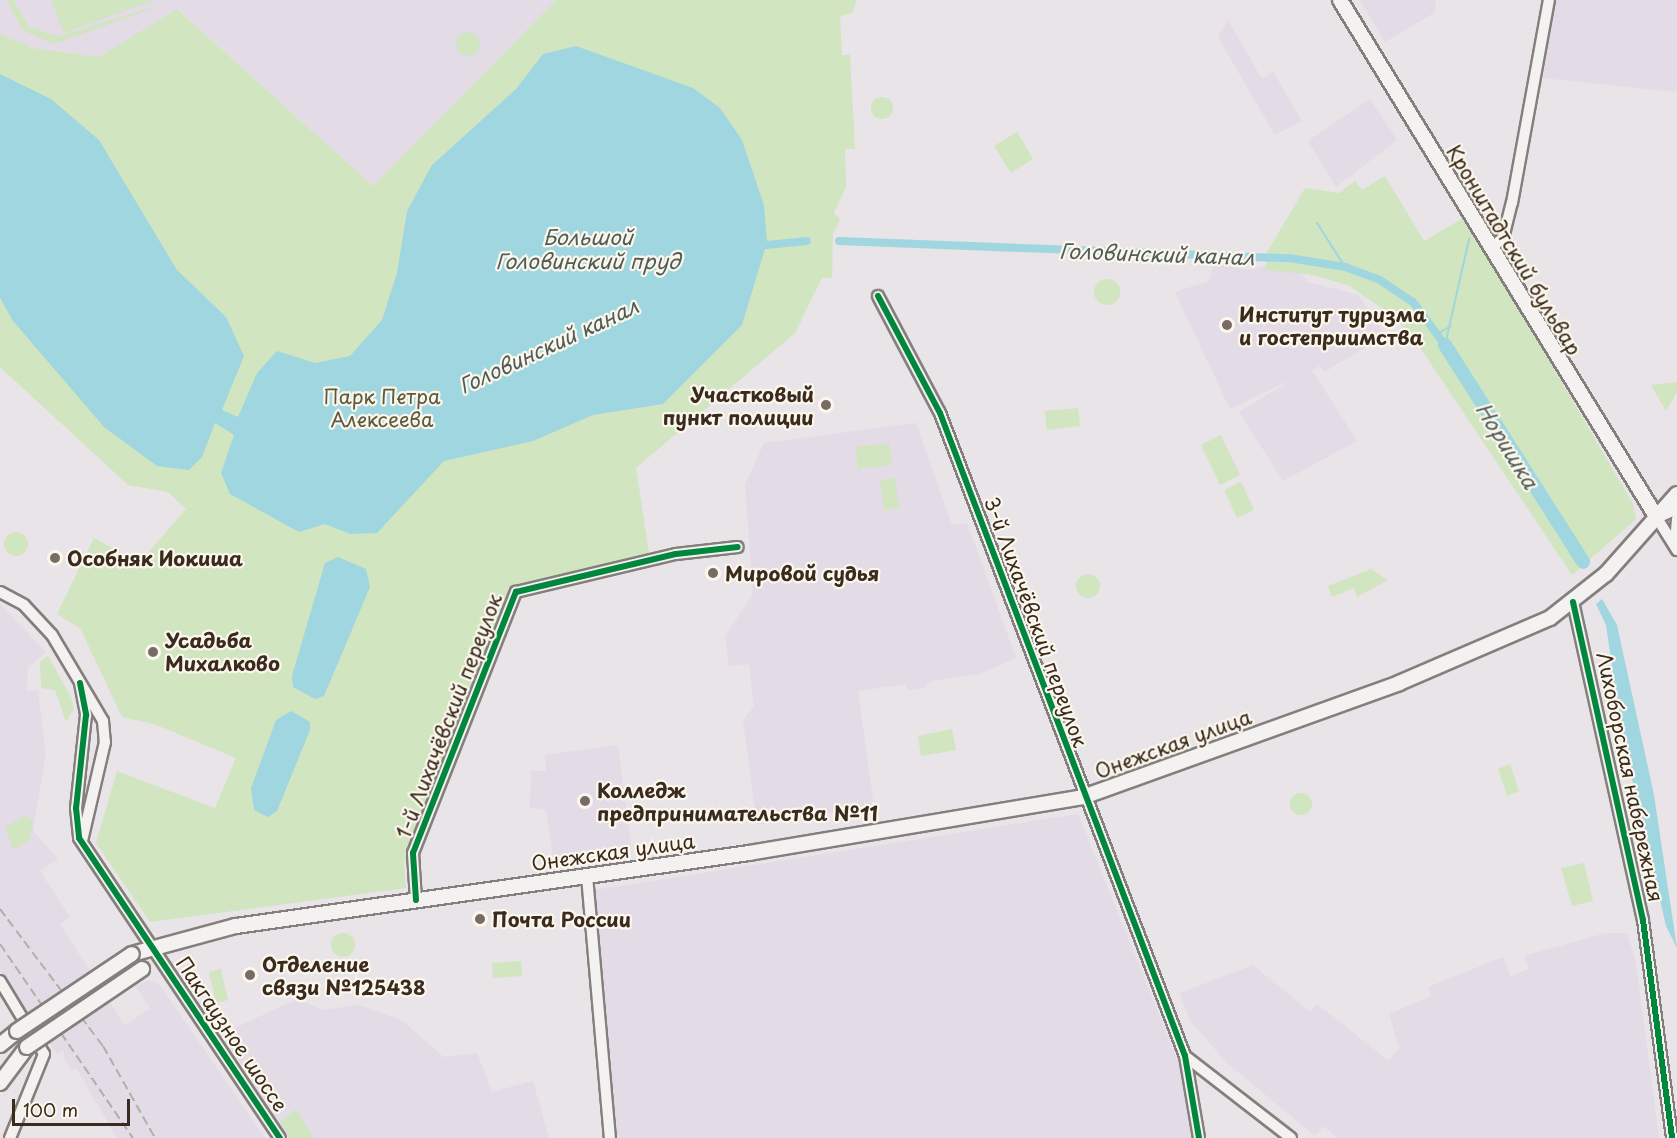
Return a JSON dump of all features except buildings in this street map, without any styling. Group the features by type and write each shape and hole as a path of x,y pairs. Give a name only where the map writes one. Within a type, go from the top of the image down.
{"main road":[{"name":"Кронштадтский бульвар","path":"1340,0 1658,518"},
{"name":"Онежская улица","path":"0,1045 17,1031 132,954 214,930 586,876 1083,797 1483,650 1572,602 1658,518 1677,494"},
{"path":"0,1083 27,1047 142,969 155,948"}],"street":[{"path":"1491,248 1503,238 1512,203 1549,0"},
{"name":"3-й Лихачёвский переулок","path":"878,296 940,413 1083,797 1185,1056 1200,1138"},
{"path":"1676,546 1658,518 1677,509"},
{"path":"1676,546 1677,518"},
{"name":"1-й Лихачёвский переулок","path":"416,900 413,853 516,591 676,554 738,547"},
{"path":"0,592 38,618 80,683 105,730 83,844"},
{"name":"Лихоборская набережная","path":"1572,602 1643,920 1672,1138"},
{"path":"80,683 86,734 76,821 83,844"},
{"name":"Пакгаузное шоссе","path":"83,844 155,948 280,1138"},
{"path":"586,876 610,1138"},
{"path":"0,981 44,1054 10,1138"},
{"path":"0,1037 17,1031"},
{"path":"1185,1056 1291,1138"}],"shaded area":[{"path":"0,0 556,0 373,186 178,9 99,57 33,48 0,34"},
{"path":"1360,0 1436,0 1434,13 1385,42"},
{"path":"1554,0 1677,0 1677,92 1543,78"},
{"path":"1228,20 1262,79 1273,72 1302,121 1275,135 1218,37"},
{"path":"1370,99 1397,140 1336,187 1308,141"},
{"path":"1289,258 1308,282 1358,295 1386,335 1324,372 1320,366 1312,370 1357,441 1283,481 1239,412 1295,378 1230,409 1175,292 1209,281 1214,264 1250,270"},
{"path":"916,423 952,525 967,523 1016,658 980,674 930,681 924,688 908,690 905,684 858,691 874,806 757,825 743,721 754,706 749,664 729,666 725,636 753,594 745,485 764,443"},
{"path":"0,604 46,652 28,668 26,691 38,690 46,754 33,831 58,859 40,871 70,917 60,924 125,1026 150,1008 135,986 149,980 159,984 265,1138 117,1138 76,1068 72,1070 64,1059 64,1050 57,1054 0,971"},
{"name":"Колледж предпринимательства №11","path":"618,745 631,845 553,856 546,809 530,808 531,771 546,771 545,755"},
{"path":"1078,814 1179,1064 1192,1138 616,1138 595,890"},
{"path":"1606,933 1627,933 1636,963 1659,1138 1338,1138 1323,1126 1315,1136 1227,1063 1189,1019 1180,993 1253,965 1310,1012 1317,1004 1389,1061 1399,1048 1389,1014 1431,996 1428,987 1503,957 1510,976 1529,969 1524,956"},
{"path":"297,999 323,1010 359,1005 401,1020 444,1057 477,1053 492,1092 533,1081 549,1138 288,1138 222,1034"}],"green space":[{"path":"7,0 14,0 29,27 58,36 177,0 54,44 22,30"},
{"path":"51,0 155,0 64,33"},
{"name":"Парк Петра Алексеева","path":"556,0 857,0 852,13 840,16 842,55 850,55 855,149 845,149 846,186 834,213 840,220 833,234 832,278 822,278 795,333 636,468 650,559 513,586 404,864 406,888 150,922 96,843 117,771 215,808 236,758 154,724 122,717 80,628 57,614 94,538 139,563 186,509 168,492 128,485 0,367 0,34 33,48 99,57 177,9 373,186"},
{"path":"468,32 473,33 479,39 479,49 473,55 468,56 463,55 457,49 456,44 457,39 463,33"},
{"path":"878,97 886,97 893,104 893,112 886,119 878,119 871,112 871,104"},
{"path":"1017,132 1033,159 1011,173 994,146"},
{"path":"1385,176 1424,241 1465,217 1633,504 1636,519 1572,575 1413,337 1390,314 1350,286 1313,275 1266,270 1267,252 1305,188 1339,193 1355,181 1362,190"},
{"path":"1107,279 1117,282 1120,292 1117,302 1107,305 1097,302 1094,292 1097,282"},
{"path":"1677,382 1677,392 1666,411 1651,385"},
{"path":"1078,408 1080,426 1047,430 1045,411"},
{"path":"1221,435 1240,475 1220,485 1201,445"},
{"path":"889,443 892,465 858,469 855,447"},
{"path":"895,478 899,508 884,510 880,480"},
{"path":"1241,482 1254,510 1237,518 1224,490"},
{"path":"16,532 24,536 28,544 24,552 16,556 8,552 4,544 8,536"},
{"path":"1371,569 1388,580 1357,597 1354,588 1332,597 1328,586"},
{"path":"1088,574 1097,577 1100,586 1097,595 1088,598 1079,595 1076,586 1079,577"},
{"path":"48,656 71,697 74,709 66,722 55,690 41,688 40,662"},
{"path":"952,729 956,750 921,756 918,736"},
{"path":"1510,764 1519,791 1507,796 1498,769"},
{"path":"1301,793 1309,796 1312,804 1309,812 1301,815 1293,812 1290,804 1293,796"},
{"path":"27,815 33,821 29,841 13,849 5,827"},
{"path":"1584,863 1593,901 1572,906 1561,868"},
{"path":"343,933 348,934 354,940 354,950 348,956 343,957 338,956 332,950 331,945 332,940 338,934"},
{"path":"521,961 522,976 493,978 492,963"},
{"path":"221,969 228,1000 216,1003 209,972"},
{"path":"296,1109 313,1138 290,1138 280,1122"}],"water":[{"name":"Большой Головинский пруд","path":"576,46 693,88 720,108 742,140 764,205 767,242 742,325 663,404 593,415 533,441 444,461 377,533 350,534 325,524 299,532 230,494 221,473 234,435 215,423 202,457 189,470 157,466 104,427 13,321 0,298 0,74 51,99 99,140 177,270 226,317 244,356 222,410 238,417 257,373 277,351 315,363 350,356 382,320 397,273 407,211 432,165 516,89 543,54"},
{"path":"338,557 366,569 370,587 324,696 315,699 293,687 292,676 325,563"},
{"path":"1602,599 1617,625 1654,795 1677,948 1666,926 1622,736 1606,625 1596,604"},
{"path":"291,711 310,722 310,730 277,811 268,817 254,810 251,788 276,720"}],"waterway":[{"path":"1317,223 1345,267"},
{"name":"Норишка","path":"1445,345 1469,239"},
{"name":"Головинский канал","path":"758,246 807,241"},
{"name":"Головинский канал","path":"839,241 1289,258 1345,267 1380,280 1413,302 1445,345"},
{"name":"Норишка","path":"1437,334 1451,326"},
{"name":"Норишка","path":"1445,345 1583,562"}],"railway":[{"path":"0,909 103,1046 155,1138"},
{"path":"0,944 133,1138"}],"cycle path":[{"path":"878,296 940,413 1185,1056 1199,1138"},
{"path":"416,900 413,853 516,592 676,554 738,547"},
{"path":"1573,602 1643,920 1672,1138"},
{"path":"80,683 86,715 76,808 79,838 280,1138"}],"place":[{"name":"Институт туризма и гостеприимства","path":"1227,325"},
{"name":"Участковый пункт полиции","path":"826,405"},
{"name":"Особняк Иокиша","path":"55,558"},
{"name":"Мировой судья","path":"713,573"},
{"name":"Усадьба Михалково","path":"153,652"},
{"name":"Колледж предпринимательства №11","path":"585,801"},
{"name":"Почта России","path":"480,919"},
{"name":"Отделение связи №125438","path":"250,975"}]}
